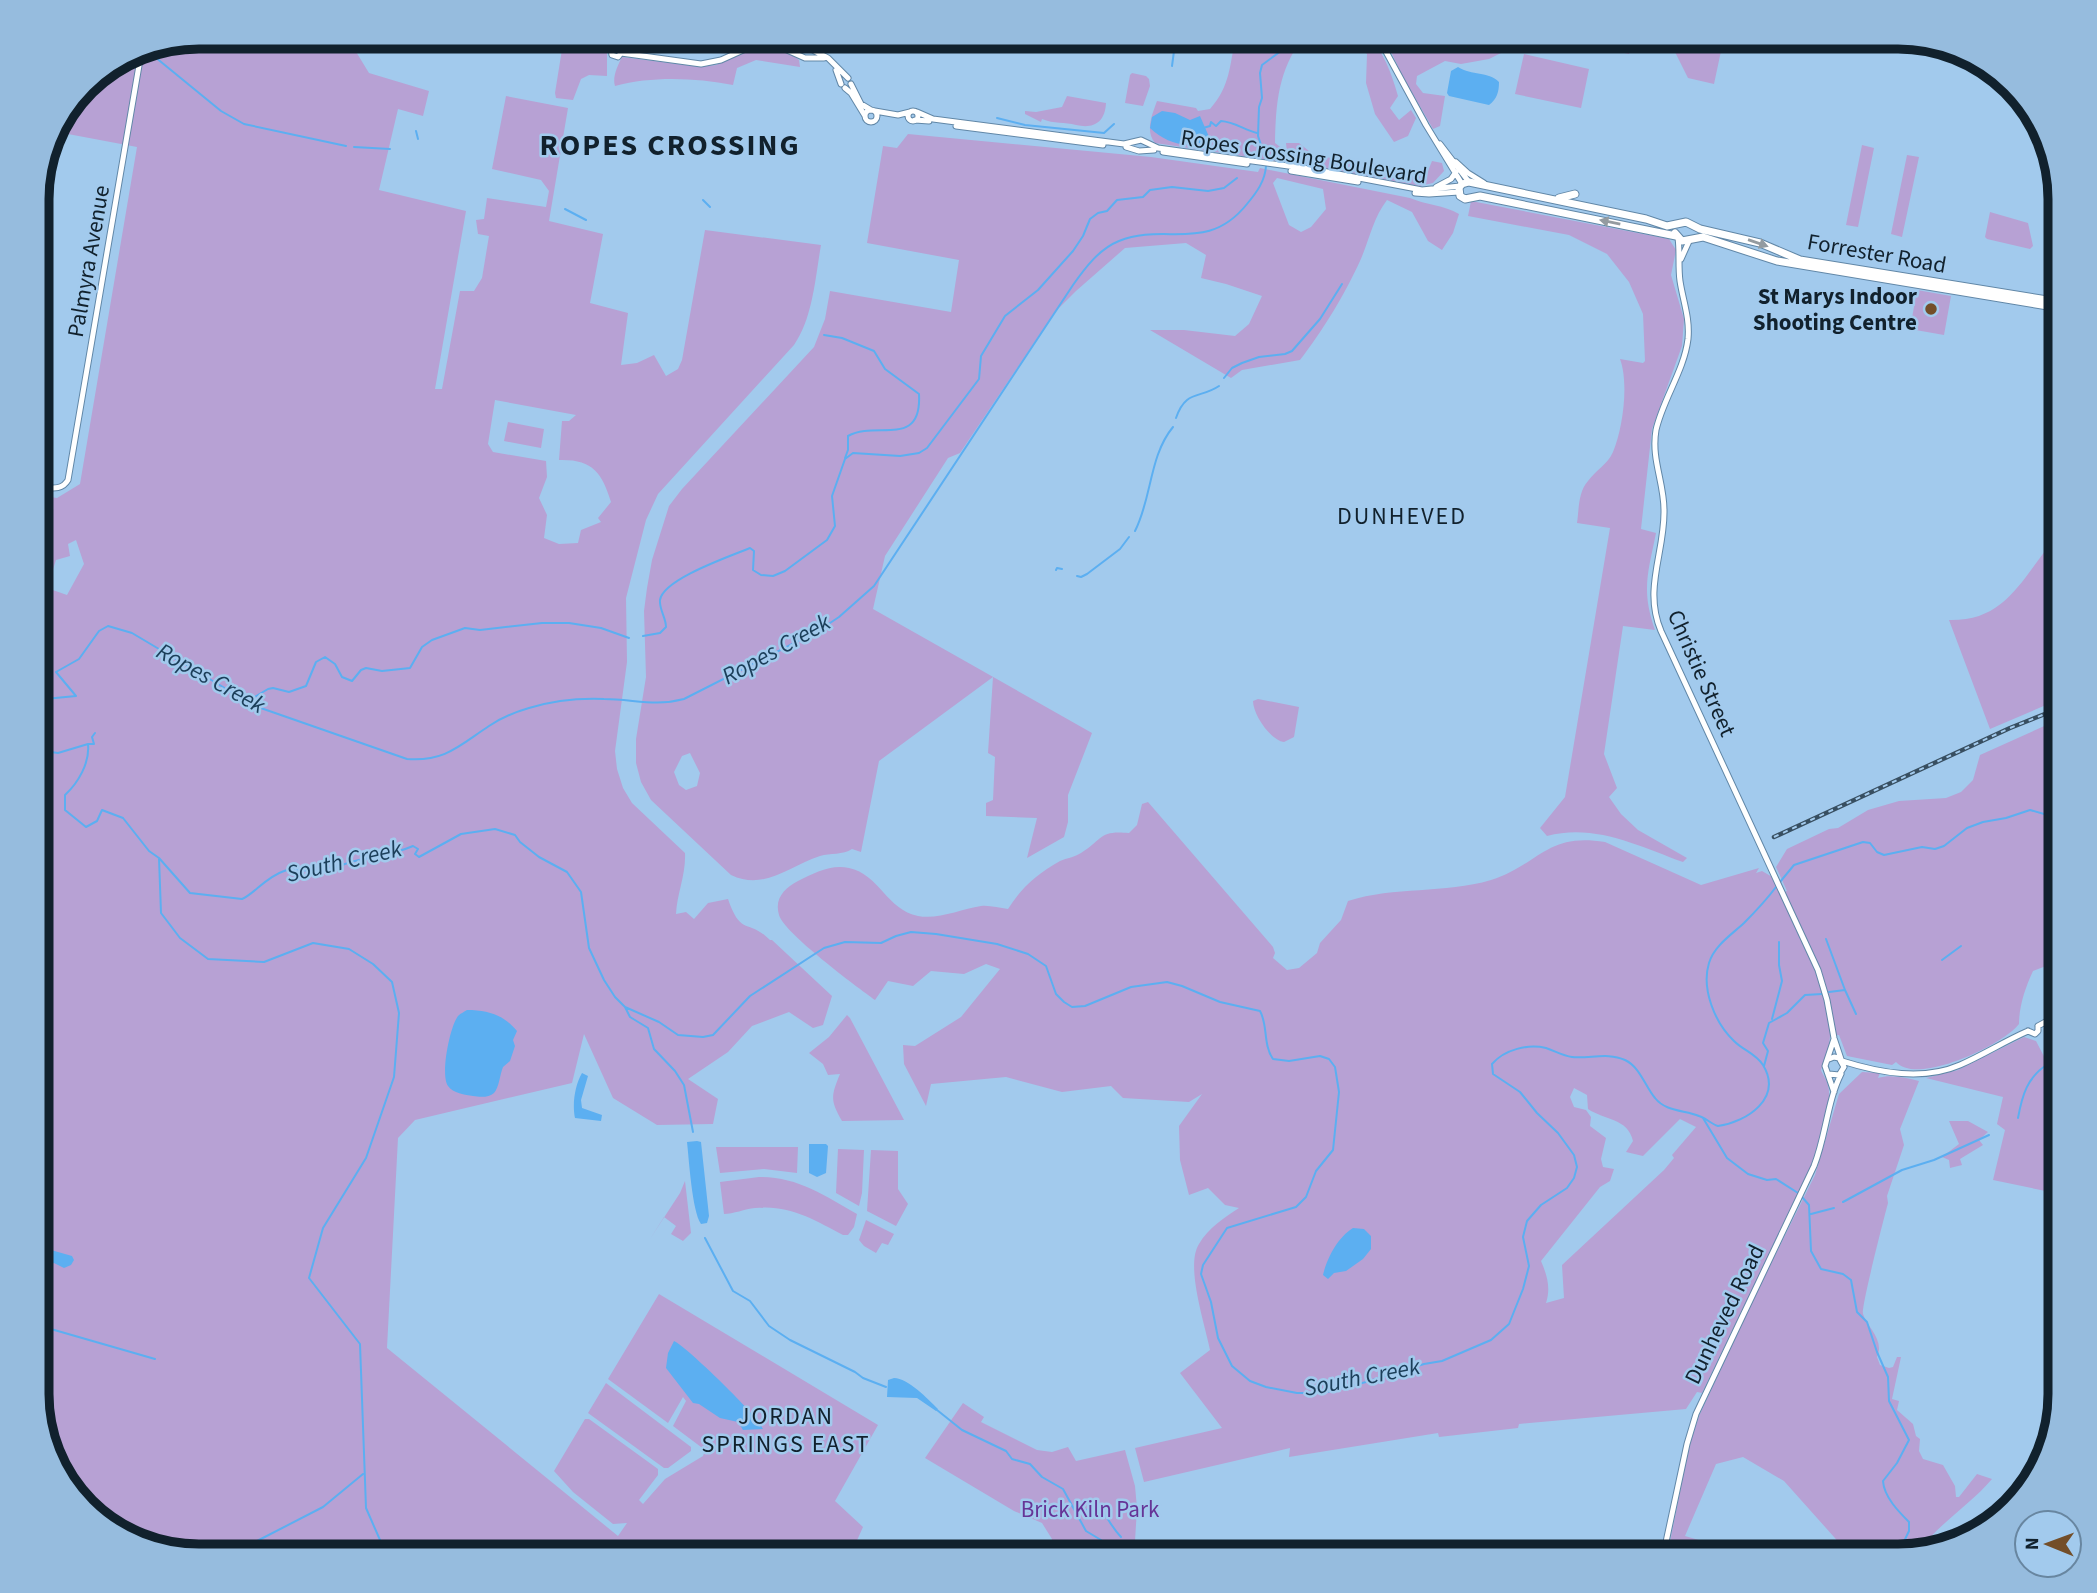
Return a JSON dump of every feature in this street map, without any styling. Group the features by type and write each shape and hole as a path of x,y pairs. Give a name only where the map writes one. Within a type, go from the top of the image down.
{"main road":[{"path":"619,49 702,64 721,60 745,49"},
{"path":"780,49 829,61 869,122 887,116 913,116"},
{"path":"801,56 802,49"},
{"path":"808,58 812,54 811,49"},
{"path":"811,49 828,58 861,104 877,115 876,120"},
{"path":"1385,49 1456,172 1465,186 1475,190 1473,197"},
{"name":"Palmyra Avenue","path":"49,488 63,487 68,480 140,61"},
{"path":"865,116 873,111 1145,147"},
{"path":"1136,145 1141,140 1145,147"},
{"path":"1436,140 1456,162 1476,178 1508,191"},
{"name":"Ropes Crossing Boulevard","path":"1145,147 1426,190 1465,186"},
{"path":"1456,162 1465,186 1465,199 1480,196 1677,237 1684,241 1690,239"},
{"name":"Ropes Crossing Boulevard","path":"1316,172 1423,194 1465,186"},
{"name":"Ropes Crossing Boulevard","path":"1426,190 1444,184 1456,172"},
{"path":"1465,186 1547,198 1646,219 1665,226 1677,226 1685,222 1692,226 1694,232 1684,248 1679,265"},
{"path":"1547,198 1575,194"},
{"path":"1677,226 1677,237"},
{"name":"Forrester Road","path":"1692,226 1754,241 1800,260 2048,300"},
{"name":"Christie Street","path":"1677,237 1688,319 1688,339 1683,361 1659,418 1655,441 1655,460 1664,511 1653,583 1653,602 1659,627 1807,945 1824,987 1841,1060"},
{"name":"Forrester Road","path":"1690,239 1708,238 1788,263 2048,306"},
{"path":"1973,289 1991,293 1993,298 2000,295 2023,296"},
{"path":"1860,1067 1833,1076 1827,1072 1826,1062 1833,1057 1860,1067 1906,1074 1933,1073 1960,1065 2028,1031 2036,1034 2038,1026 2048,1021"},
{"name":"Christie Street","path":"1826,1062 1834,1038"},
{"path":"1841,1060 1842,1072"},
{"name":"Dunheved Road","path":"1827,1072 1833,1092"},
{"name":"Dunheved Road","path":"1665,1544 1696,1414 1805,1186 1822,1146 1833,1092 1842,1072"}],"green space":[{"path":"189,49 354,49 369,73 429,91 423,116 398,109 379,190 466,211 435,389 442,389 460,291 474,291 482,278 489,236 478,234 476,220 484,219 487,198 546,207 549,191 541,180 492,169 506,96 568,108 549,221 603,234 590,303 628,313 621,365 637,363 654,355 666,376 678,369 682,360 705,230 821,245 809,310 794,345 658,494 646,520 626,598 627,662 615,751 623,788 632,803 685,853 676,914 686,912 694,919 708,903 728,899 741,923 772,940 832,996 823,1025 813,1028 789,1012 752,1026 728,1052 688,1079 718,1099 713,1124 657,1125 613,1098 584,1034 572,1083 415,1120 398,1138 387,1348 618,1536 627,1523 613,1524 573,1492 554,1471 585,1419 589,1419 658,1469 658,1475 639,1500 643,1504 665,1479 703,1456 705,1450 673,1426 686,1401 683,1397 668,1423 608,1379 659,1294 878,1425 835,1501 863,1527 855,1544 179,1543 141,1533 107,1513 80,1486 64,1461 54,1433 49,1404 49,856 53,833 49,821 49,589 67,595 84,564 76,540 68,544 70,556 56,560 49,582 49,497 57,498 80,484 137,147 64,133 80,107 115,74 141,60 169,52","holes":["495,400 576,415 569,421 562,421 559,460 580,462 594,469 604,483 611,502 598,518 601,522 581,530 578,543 559,544 544,538 547,515 539,498 547,477 546,461 493,452 488,444"]},
{"path":"562,49 607,49 607,76 589,75 581,79 573,100 556,98"},
{"path":"752,49 771,49 790,54 799,60 800,67 756,60 737,68 733,85 674,79 615,86 614,82 622,57 701,67 716,65"},
{"path":"1234,49 1296,49 1280,88 1275,143 1287,152 1286,143 1299,143 1314,155 1312,164 1276,163 1155,143 1150,133 1150,123 1157,101 1196,108 1198,111 1210,109 1222,92"},
{"path":"1363,49 1378,49 1386,62 1398,96 1390,108 1399,120 1411,110 1416,118 1408,136 1394,142 1375,114 1366,83 1367,54"},
{"path":"1390,49 1509,49 1489,59 1461,64 1445,61 1417,76 1416,84 1423,93 1445,96 1440,126 1433,129"},
{"path":"1607,49 1630,49 1629,54"},
{"path":"1670,49 1721,49 1714,84 1688,78 1674,50"},
{"path":"1524,54 1589,69 1581,108 1515,94"},
{"path":"1132,73 1149,79 1150,86 1143,106 1125,103"},
{"path":"1067,96 1106,103 1101,120 1093,125 1082,126 1042,119 1041,122 1025,114 1025,111 1036,112 1062,107"},
{"path":"908,134 1151,157 1258,172 1260,168 1410,198 1459,214 1453,233 1442,250 1428,241 1412,212 1387,200 1378,214 1347,286 1325,325 1300,360 1242,370 1231,378 1150,330 1184,330 1235,336 1249,324 1262,296 1201,278 1206,255 1186,243 1125,248 1076,291 1044,328 960,453 948,458 885,556 873,609 1092,733 1068,795 1068,822 1064,837 1027,858 1037,818 986,816 986,803 993,800 995,757 988,753 993,677 879,761 861,852 852,849 824,855 766,879 743,879 731,875 651,800 641,782 636,763 636,739 646,677 644,611 652,560 669,506 814,347 825,319 830,291 951,312 959,260 867,243 883,146 897,148","holes":["1277,178 1323,189 1326,209 1311,227 1301,232 1289,225 1273,183","690,753 700,773 697,786 686,790 679,785 674,772 682,756"]},
{"path":"1862,145 1874,148 1858,227 1846,225"},
{"path":"1907,155 1919,157 1902,237 1891,234"},
{"path":"1324,157 1384,165 1408,176 1426,176 1432,161 1442,163 1444,171 1433,183 1419,186 1322,168"},
{"path":"1471,201 1669,239 1676,250 1671,275 1684,319 1682,346 1652,429 1641,529 1656,533 1648,571 1647,592 1655,630 1623,626 1604,754 1617,788 1609,797 1621,814 1638,830 1687,858 1683,862 1616,838 1582,832 1547,836 1540,828 1565,797 1610,528 1577,523 1582,490 1608,460 1617,442 1624,393 1620,359 1643,363 1645,361 1643,314 1629,282 1607,254 1569,235 1468,216"},
{"path":"1990,212 2028,223 2033,246 2030,249 1987,239 1985,237"},
{"name":"St Marys Indoor Shooting Centre","path":"1917,290 1951,296 1944,335 1910,329"},
{"path":"508,422 544,429 541,448 504,441"},
{"path":"2045,551 2048,553 2048,704 1990,729 1949,620 1982,615 2006,600"},
{"path":"1258,699 1299,707 1294,737 1284,742 1268,732 1254,706 1253,701"},
{"path":"2048,724 2048,966 2033,971 2023,998 2019,1024 1996,1042 1959,1060 1922,1069 1907,1068 1896,1062 1892,1065 1847,1056 1839,1035 1830,1036 1829,1048 1821,1070 1828,1086 1829,1105 1810,1169 1702,1393 1697,1392 1686,1409 1519,1424 1518,1428 1439,1437 1438,1433 1289,1457 1290,1448 1144,1482 1135,1448 1222,1428 1180,1373 1210,1350 1195,1280 1195,1254 1207,1233 1239,1208 1225,1205 1208,1188 1189,1195 1180,1160 1179,1126 1202,1094 1189,1102 1123,1098 1111,1086 1062,1092 1006,1077 931,1084 926,1106 904,1064 903,1045 915,1046 961,1017 1000,969 986,964 964,974 931,971 913,986 888,981 875,1000 794,934 784,923 778,909 782,894 793,884 823,870 842,867 868,877 898,907 918,916 941,915 981,906 1008,909 1037,876 1052,866 1079,854 1106,834 1129,833 1137,825 1142,804 1148,802 1273,947 1273,958 1287,970 1299,968 1317,953 1320,943 1341,920 1348,901 1384,893 1455,887 1491,880 1569,842 1605,842 1701,885 1759,868 1756,873 1762,871 1774,878 1780,894 1787,891 1776,867 1787,849 1829,829 1838,828 1868,810 1899,801 1946,798 1961,792 1973,780 1980,755","holes":["1574,1088 1587,1095 1588,1109 1615,1120 1626,1128 1633,1141 1626,1152 1643,1156 1680,1119 1696,1127 1672,1155 1674,1158 1664,1170 1562,1265 1564,1298 1546,1303 1548,1282 1541,1261 1600,1187 1610,1181 1614,1169 1603,1167 1601,1159 1606,1138 1590,1126 1591,1117 1586,1110 1574,1107 1570,1097"]},
{"path":"847,1015 904,1120 842,1121 838,1114 833,1098 840,1074 828,1075 823,1064 809,1053 829,1037"},
{"path":"2048,1027 2048,1048 2044,1039 2044,1029"},
{"path":"2024,1037 2036,1041 2048,1064 2048,1092 2044,1112 2048,1113 2048,1191 1993,1180 2005,1130 1997,1124 2003,1097 1926,1078 1958,1070"},
{"path":"1862,1072 1880,1073 1878,1078 1893,1076 1919,1081 1900,1129 1904,1145 1887,1196 1888,1203 1863,1314 1879,1345 1877,1357 1880,1365 1893,1367 1897,1357 1901,1357 1892,1399 1899,1401 1897,1410 1913,1424 1916,1436 1920,1439 1919,1451 1923,1459 1943,1465 1955,1486 1956,1497 1959,1497 1977,1474 1992,1479 1927,1541 1840,1544 1784,1481 1743,1457 1716,1464 1685,1536 1702,1541 1701,1544 1670,1542 1689,1447 1699,1416 1815,1175 1839,1094"},
{"path":"1949,1121 1968,1121 1988,1132 1979,1140 1983,1145 1960,1159 1962,1165 1950,1168 1949,1160 1942,1157 1959,1144"},
{"path":"716,1147 798,1147 797,1173 764,1169 720,1173"},
{"path":"838,1149 864,1150 859,1206 836,1193"},
{"path":"871,1150 898,1151 898,1189 908,1204 896,1226 867,1211"},
{"path":"759,1177 786,1180 822,1194 857,1214 854,1227 848,1235 843,1235 801,1214 779,1208 755,1208 724,1214 720,1182"},
{"path":"685,1181 691,1233 683,1241 671,1234 676,1226 664,1217"},
{"path":"866,1220 894,1234 888,1245 882,1243 876,1253 859,1240"},
{"path":"606,1383 691,1447 691,1451 668,1468 664,1468 588,1413"},
{"name":"Brick Kiln Park","path":"963,1403 984,1417 981,1422 1037,1450 1052,1452 1068,1447 1076,1461 1125,1450 1135,1486 1136,1544 1051,1544 1052,1539 1042,1523 1014,1511 925,1458"}],"water":[{"path":"1458,67 1490,76 1499,82 1497,95 1492,103 1489,105 1449,96 1447,93 1451,71"},
{"path":"1162,111 1190,120 1200,116 1210,139 1186,145 1157,134 1150,128 1152,117"},
{"path":"467,1010 495,1014 517,1031 510,1061 503,1067 496,1091 492,1095 481,1097 456,1092 448,1086 446,1080 447,1051 452,1030 458,1016"},
{"path":"582,1073 588,1076 581,1100 582,1108 602,1115 601,1121 575,1118 575,1095"},
{"path":"687,1142 701,1142 709,1216 707,1223 701,1224 693,1197"},
{"path":"809,1144 828,1146 826,1173 817,1177 809,1173"},
{"path":"1353,1228 1364,1229 1371,1236 1371,1249 1363,1259 1346,1271 1334,1273 1328,1279 1323,1275 1330,1255 1338,1242"},
{"path":"49,1249 72,1256 74,1260 64,1268 54,1263 49,1265"},
{"path":"674,1341 722,1383 763,1429 743,1430 738,1422 720,1418 693,1403 666,1368 668,1353"},
{"path":"894,1378 911,1385 938,1409 936,1411 917,1398 887,1397 888,1380"}],"waterway":[{"path":"1172,66 1174,49"},
{"name":"Ropes Creek","path":"1266,160 1258,136 1262,98 1260,73 1262,65 1283,49"},
{"path":"155,57 172,52"},
{"path":"147,60 155,57 221,111 244,124 346,146"},
{"path":"997,118 1025,125 1104,133 1114,124"},
{"path":"1203,128 1210,126 1211,122 1216,126 1221,121 1257,133"},
{"path":"416,131 418,139"},
{"path":"354,147 390,149"},
{"name":"Ropes Creek","path":"49,699 76,696 56,672 79,659 99,631 108,626 132,633 255,706 407,759 442,755 503,718 547,704 585,699 653,703 684,699 818,631 839,617 874,586 1073,285 1099,254 1112,244 1136,236 1201,233 1217,228 1232,219 1251,200 1262,181 1266,166"},
{"path":"643,636 660,633 666,627 660,600 664,592 685,576 750,548 754,551 753,570 761,575 773,576 785,571 827,540 835,526 832,496 845,459 853,453 900,456 919,453 927,448 979,379 981,356 1005,316 1038,290 1073,251 1090,219 1107,211 1117,200 1143,197 1150,190 1172,187 1208,191 1224,188 1237,178"},
{"path":"703,200 710,207"},
{"path":"565,209 586,220"},
{"path":"1224,378 1232,368 1242,363 1292,351 1320,319 1342,284"},
{"path":"824,335 842,338 874,351 885,369 919,394 918,411 913,422 896,430 872,430 848,436 845,458"},
{"path":"1176,418 1189,399 1219,386"},
{"path":"1135,531 1145,505 1159,451 1173,427"},
{"path":"1077,576 1087,574 1120,549 1129,537"},
{"path":"1056,570 1062,569"},
{"path":"248,701 268,689 289,692 306,686 316,662 325,657 335,664 342,677 352,681 366,668 382,671 410,668 422,647 432,640 465,628 480,630 542,623 569,623 601,628 629,638"},
{"path":"88,744 94,744 92,737 95,733"},
{"name":"South Creek","path":"49,752 58,753 88,744 82,772 65,795 65,810 86,827 97,821 102,810 123,818 149,851 159,858 190,893 242,899 272,877 288,870 322,870 413,846 418,849 415,854 419,857 461,834 495,829 515,835 539,857 567,872 581,892 589,948 615,997 625,1007 659,1022 678,1035 713,1035 750,996 824,948 845,942 881,943 911,932 997,944 1028,954 1046,966 1056,994 1072,1007 1085,1006 1131,987 1167,982 1220,1002 1260,1011 1273,1059 1289,1061 1320,1056 1329,1059 1335,1067 1339,1092 1333,1150 1316,1171 1306,1197 1296,1207 1227,1228 1203,1265 1201,1274 1211,1302 1218,1338 1232,1366 1250,1381 1297,1393 1323,1393 1442,1361 1491,1340 1509,1324 1529,1266 1523,1237 1527,1221 1541,1205 1567,1188 1577,1167 1574,1155 1558,1133 1520,1092 1493,1074 1492,1064 1503,1055 1532,1047 1546,1048 1572,1057 1619,1058 1635,1067 1659,1103 1702,1117 1718,1126 1740,1119 1759,1106 1765,1098 1768,1077 1760,1061 1734,1041 1721,1025 1708,994 1707,973 1711,957 1719,946 1776,887"},
{"name":"South Creek","path":"1780,882 1794,865 1863,842 1870,843 1877,852 1884,855 1922,847 1935,849 1944,846 1967,828 1983,822 2030,810 2048,815"},
{"path":"159,858 161,913 180,938 208,959 264,962 313,943 349,949 373,964 392,982 399,1013 394,1077 366,1158 323,1228 309,1278 360,1344 366,1508 382,1544"},
{"path":"1826,939 1845,990"},
{"path":"1772,1019 1782,981 1779,942"},
{"path":"1942,960 1961,946"},
{"path":"1829,992 1845,990 1856,1014"},
{"path":"1764,1066 1768,1051 1763,1043 1769,1023 1787,1013 1805,995 1822,994"},
{"path":"625,1007 630,1017 648,1028 654,1049 684,1085 693,1132"},
{"path":"2018,1118 2030,1081 2048,1064"},
{"path":"1703,1118 1727,1158 1748,1174 1767,1180 1776,1179 1798,1193"},
{"path":"1843,1202 1902,1170 1934,1160 1989,1135"},
{"path":"1802,1197 1809,1205 1811,1251 1821,1269 1843,1274 1851,1280 1857,1312 1867,1322 1888,1377 1889,1401 1909,1440 1897,1463 1883,1481 1889,1498 1909,1522 1909,1531 1903,1544"},
{"path":"1811,1214 1834,1208"},
{"path":"705,1238 733,1291 750,1301 769,1326 790,1340 886,1387"},
{"path":"49,1328 155,1359"},
{"path":"937,1410 962,1430 1006,1451 1012,1459 1030,1464 1042,1477 1063,1489 1086,1531 1105,1544"},
{"path":"249,1544 323,1507 363,1474"},
{"path":"1075,1512 1094,1509 1099,1511 1121,1537"}],"railway":[{"path":"1774,837 2048,713"}],"place":[{"name":"St Marys Indoor Shooting Centre","path":"1931,309"}],"district":[{"name":"ROPES CROSSING","path":"670,145"},
{"name":"DUNHEVED","path":"1402,516"},
{"name":"JORDAN SPRINGS EAST","path":"786,1430"}]}
